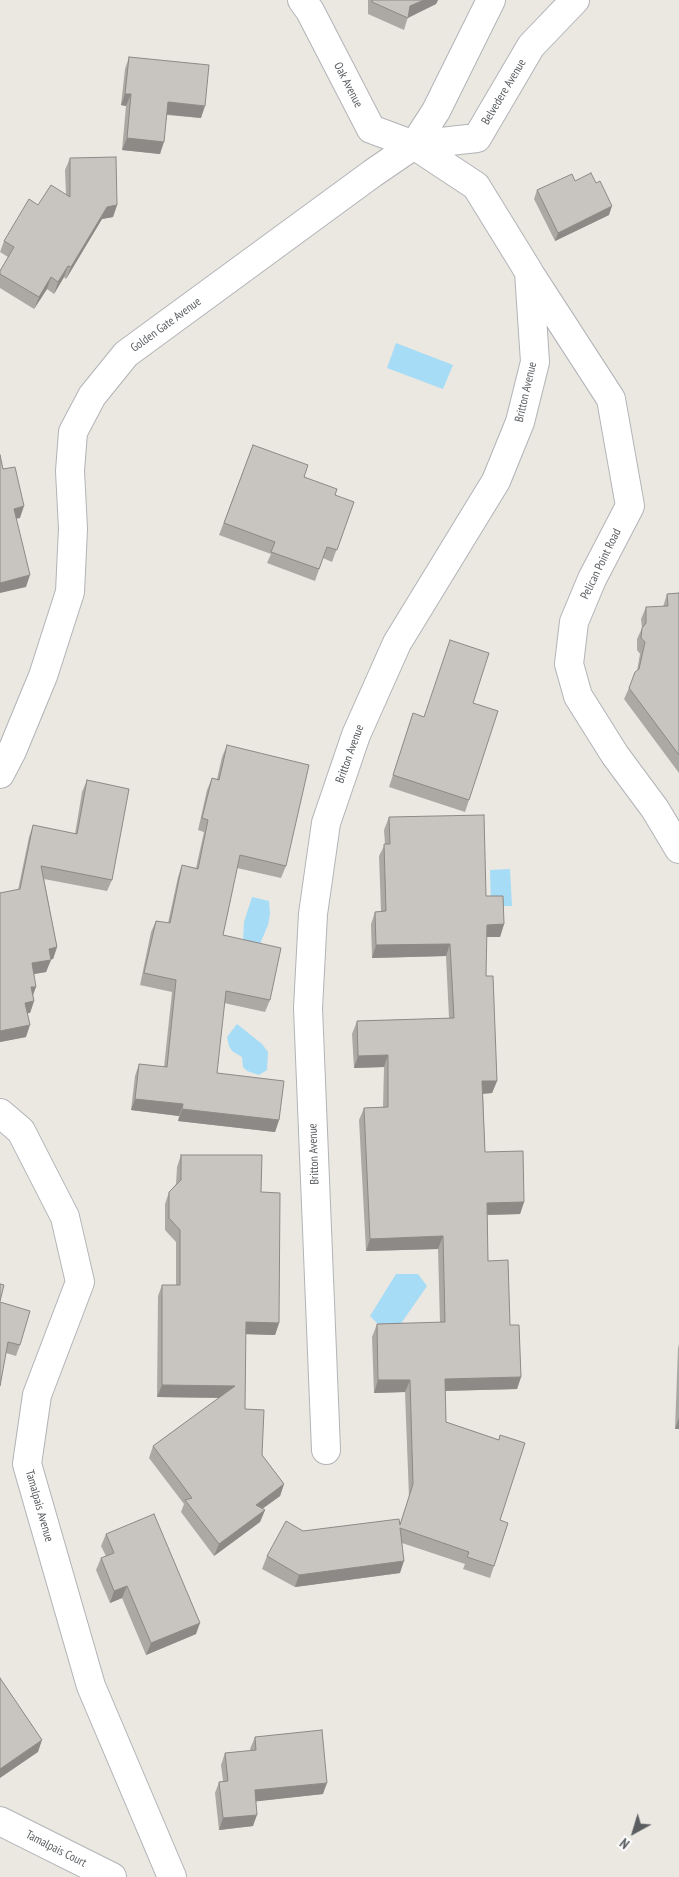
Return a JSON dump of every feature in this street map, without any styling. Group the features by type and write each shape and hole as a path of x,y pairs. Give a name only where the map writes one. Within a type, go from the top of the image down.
{"street":[{"name":"Oak Avenue","path":"302,0 310,11 371,129 414,145"},
{"name":"Golden Gate Avenue","path":"0,774 12,751 43,676 70,592 73,529 70,471 73,432 92,396 126,354 414,145 436,111 491,0"},
{"name":"Belvedere Avenue","path":"414,145 477,138 531,46 576,0"},
{"name":"Britton Avenue","path":"326,1450 308,1008 313,914 326,823 356,735 397,643 496,481 520,422 535,362 529,272 476,186 414,145"},
{"name":"Pelican Point Road","path":"529,272 611,399 630,506 592,579 574,622 569,664 578,696 615,755 655,809 679,849"},
{"name":"Tamalpais Avenue","path":"0,1113 21,1131 65,1217 80,1282 37,1395 27,1464 91,1686 172,1877"},
{"name":"Tamalpais Court","path":"0,1821 112,1877"}],"water":[{"path":"396,343 453,365 443,389 387,368"},
{"path":"510,869 512,906 491,906 490,870"},
{"path":"252,897 269,901 270,914 268,925 260,944 243,941 244,922"},
{"path":"237,1024 262,1044 268,1052 267,1070 259,1075 247,1071 243,1067 242,1057 232,1051 229,1046 227,1037"},
{"path":"396,1274 418,1274 427,1286 400,1325 379,1325 370,1316"}],"building":[{"path":"372,0 424,0 410,6 408,18 372,2"},
{"path":"129,57 209,65 205,106 168,102 164,142 127,138 131,94 125,94"},
{"path":"116,157 117,205 107,207 71,267 68,266 58,282 51,277 39,297 0,274 14,247 4,241 29,199 38,205 51,185 70,197 70,158"},
{"path":"591,173 596,183 600,181 612,206 558,233 537,190 572,174 575,181"},
{"path":"253,445 308,465 304,477 337,489 335,495 354,502 337,550 327,547 319,569 271,552 275,542 224,523"},
{"path":"0,455 3,469 15,467 24,506 14,509 30,575 0,583"},
{"path":"679,593 679,755 629,688 635,672 639,669 645,642 641,638 642,628 646,623 646,607 668,606 667,594"},
{"path":"450,640 489,653 473,703 498,711 469,800 393,775 413,713 424,717"},
{"path":"227,745 309,765 286,866 240,855 223,935 281,948 270,1000 226,991 217,1073 284,1081 279,1120 182,1109 183,1104 135,1099 139,1064 167,1067 176,980 144,973 156,921 170,923 182,865 198,869 208,820 202,818 212,778 219,780"},
{"path":"87,780 129,789 112,880 41,866 57,947 49,949 51,960 32,963 36,987 31,987 34,1001 25,1003 30,1025 0,1031 0,893 20,889 33,825 77,834"},
{"path":"484,815 486,896 503,896 504,924 487,925 486,976 493,976 497,1081 482,1081 485,1152 523,1151 524,1202 487,1203 488,1261 508,1260 510,1325 519,1325 521,1377 445,1379 446,1422 499,1440 500,1435 525,1443 500,1520 508,1523 494,1566 467,1557 469,1552 400,1528 404,1561 299,1575 267,1556 286,1521 303,1531 399,1519 400,1525 413,1484 410,1380 378,1380 377,1324 445,1322 443,1236 370,1239 364,1108 388,1107 388,1055 358,1056 357,1021 454,1018 450,944 376,945 375,912 386,911 384,844 390,844 389,817"},
{"path":"181,1155 262,1155 261,1192 280,1193 279,1323 246,1322 245,1409 264,1410 262,1455 284,1484 256,1505 265,1510 219,1544 185,1500 192,1498 153,1446 235,1386 162,1385 162,1285 180,1285 180,1230 169,1218 169,1192 181,1180"},
{"path":"0,1284 4,1285 0,1301"},
{"path":"0,1302 30,1311 20,1345 8,1342 0,1386"},
{"path":"154,1514 200,1623 151,1643 127,1586 114,1591 101,1558 114,1553 106,1534"},
{"path":"0,1678 42,1740 0,1769"},
{"path":"322,1730 327,1783 255,1790 257,1815 223,1818 219,1782 228,1781 225,1753 256,1750 255,1737"}]}
